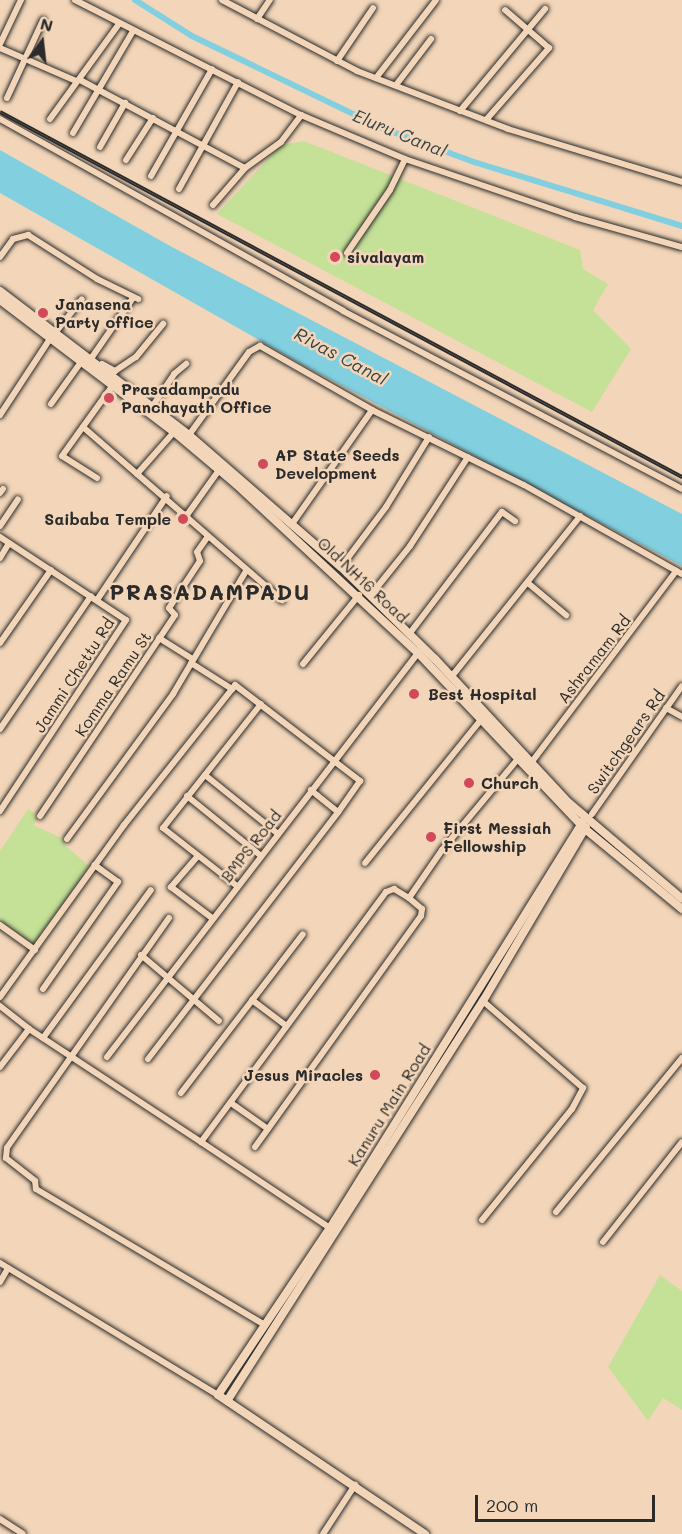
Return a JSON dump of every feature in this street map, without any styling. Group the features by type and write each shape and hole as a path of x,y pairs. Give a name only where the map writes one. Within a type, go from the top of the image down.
{"main road":[{"name":"Old NH16 Road","path":"0,291 52,336"},
{"name":"Old NH16 Road","path":"0,300 85,361 174,432 410,633 587,821 682,909"},
{"name":"Old NH16 Road","path":"85,361 99,367 189,435 340,567 517,760 682,899"},
{"name":"Kanuru Main Road","path":"227,1401 330,1228 483,1000 587,821"},
{"name":"Kanuru Main Road","path":"218,1395 265,1325 296,1287 587,821"},
{"path":"218,1395 355,1485 424,1534"}],"street":[{"path":"21,0 0,46 98,89 245,168"},
{"path":"75,0 302,115 405,159 575,217 682,247"},
{"path":"222,0 337,61 376,78 486,120 682,182"},
{"path":"257,19 270,0"},
{"path":"376,78 436,0"},
{"path":"337,61 373,8"},
{"path":"460,111 545,9"},
{"path":"486,120 548,51 543,41 504,10"},
{"path":"7,98 43,20"},
{"path":"50,119 119,24"},
{"path":"73,133 133,31"},
{"path":"396,85 431,39"},
{"path":"152,176 212,69"},
{"path":"179,189 238,82"},
{"path":"100,147 125,103"},
{"path":"213,205 245,168 281,142 302,115"},
{"path":"126,160 153,118"},
{"path":"0,119 343,311 682,489"},
{"path":"347,253 390,190 405,159"},
{"path":"0,257 13,238 28,235 135,298 51,404"},
{"path":"0,415 52,336 82,299"},
{"path":"99,367 102,364 115,371 122,367 136,357 163,324"},
{"path":"189,435 256,346 268,349 372,410 429,437 580,516 679,572"},
{"path":"152,407 174,374 186,364"},
{"path":"97,478 62,456 113,385"},
{"path":"292,524 372,410"},
{"path":"83,427 137,474 167,496 246,572 282,600"},
{"path":"137,474 174,432"},
{"path":"340,567 386,507 429,437"},
{"path":"303,664 416,538 468,457"},
{"path":"187,515 219,470"},
{"path":"97,600 167,496"},
{"path":"0,526 18,499"},
{"path":"410,633 502,512 515,521"},
{"path":"452,676 580,516"},
{"name":"Komma Ramu St","path":"40,816 174,615 169,608 200,561 197,552 208,536"},
{"name":"Jammi Chettu Rd","path":"0,537 124,616 125,624 0,811"},
{"path":"0,558 9,543"},
{"path":"0,643 51,570"},
{"path":"67,839 173,694 246,572"},
{"name":"Ashramam Rd","path":"531,763 679,572"},
{"path":"528,583 566,615"},
{"path":"0,729 91,596"},
{"path":"159,638 232,689"},
{"name":"BMPS Road","path":"107,1056 418,653"},
{"path":"0,997 95,865 235,685 360,782 148,1059"},
{"name":"Switchgears Rd","path":"587,821 682,686"},
{"path":"237,886 163,828 261,704"},
{"path":"666,708 682,717"},
{"path":"365,863 481,720"},
{"path":"409,898 442,850 517,760"},
{"path":"205,775 277,833"},
{"path":"311,790 338,812"},
{"path":"188,796 261,856"},
{"path":"197,856 171,887 212,918"},
{"path":"43,988 118,882 95,865"},
{"path":"201,1142 386,892 394,889 422,909 421,916 255,1147"},
{"path":"43,1038 151,890"},
{"path":"169,918 7,1148 6,1158 35,1181 36,1189 265,1325"},
{"path":"0,925 35,950"},
{"path":"181,1093 303,934"},
{"path":"141,956 219,1021"},
{"path":"252,1000 285,1026"},
{"path":"482,1220 572,1109 583,1088 483,1000"},
{"path":"0,1006 69,1057 330,1228"},
{"path":"0,1067 29,1029"},
{"path":"556,1212 682,1058"},
{"path":"231,1103 268,1129"},
{"path":"603,1242 682,1142"},
{"path":"0,1263 218,1395"},
{"path":"0,1282 8,1268"},
{"path":"323,1534 355,1485"},
{"path":"0,1519 23,1534"}],"green space":[{"path":"304,141 580,250 583,269 608,284 593,310 631,349 592,412 217,214 281,145"},
{"path":"28,809 35,814 33,817 39,816 33,825 66,840 64,844 89,866 35,945 0,922 0,851"},
{"path":"660,1275 682,1291 682,1410 663,1398 648,1421 608,1367"}],"water":[{"name":"Rivas Canal","path":"0,150 172,247 682,514 682,566 303,365 0,193"}],"waterway":[{"name":"Eluru Canal","path":"135,0 192,36 382,128 474,162 682,226"}],"railway":[{"path":"0,112 682,477"}],"place":[{"name":"sivalayam","path":"335,257"},
{"name":"Janasena Party office","path":"43,313"},
{"name":"Prasadampadu Panchayath Office","path":"109,398"},
{"name":"AP State Seeds Development","path":"263,464"},
{"name":"Saibaba Temple","path":"183,519"},
{"name":"Best Hospital","path":"414,694"},
{"name":"Church","path":"469,783"},
{"name":"First Messiah Fellowship","path":"431,837"},
{"name":"Jesus Miracles","path":"375,1075"}],"district":[{"name":"PRASADAMPADU","path":"210,592"}]}
